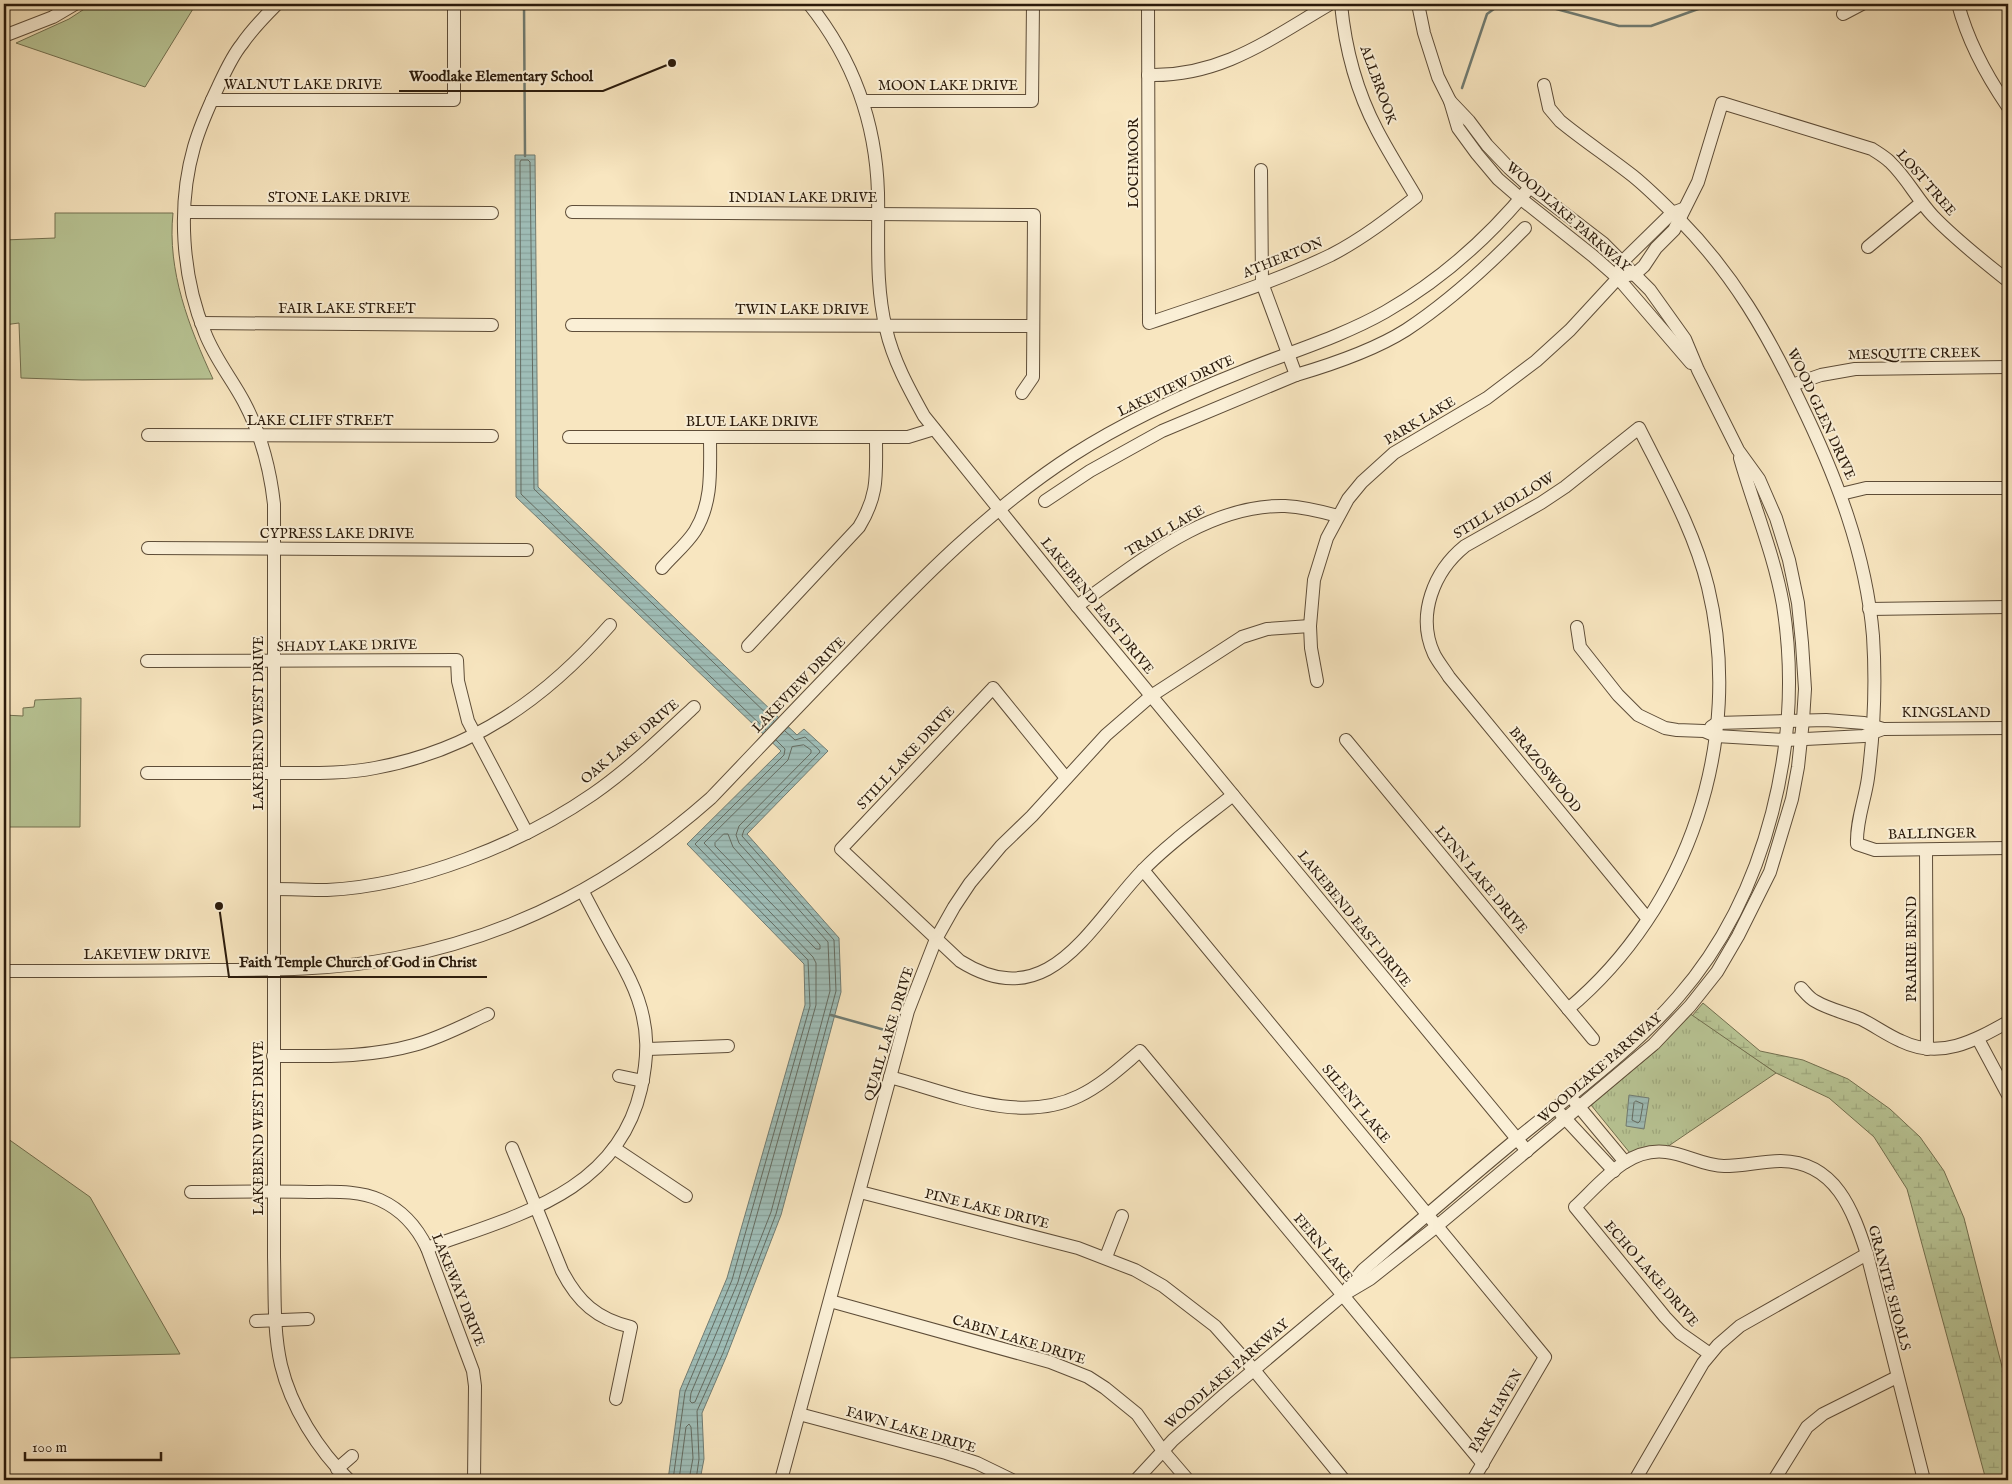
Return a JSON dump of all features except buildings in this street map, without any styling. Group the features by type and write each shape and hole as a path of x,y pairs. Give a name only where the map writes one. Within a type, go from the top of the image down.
{"street":[{"path":"4,36 45,21 75,4"},
{"name":"LAKEBEND WEST DRIVE","path":"277,4 241,45 212,100 193,152 185,212 187,263 201,323 218,361 244,402 260,436 272,487 274,504 273,1056 275,1320 281,1366 288,1388 307,1428 327,1458 349,1480"},
{"name":"WALNUT LAKE DRIVE","path":"212,100 454,100 454,4"},
{"name":"LAKEBEND EAST DRIVE","path":"809,4 823,21 853,74 872,132 876,162 879,293 885,325 896,360 908,388 934,429 1077,606 1527,1151"},
{"name":"MOON LAKE DRIVE","path":"863,101 1032,101 1033,4"},
{"name":"LOCHMOOR","path":"1148,4 1149,323"},
{"path":"1148,75 1179,74 1216,66 1251,50 1330,4"},
{"name":"ALLBROOK","path":"1341,4 1346,41 1363,97 1377,130 1416,197"},
{"name":"WOODLAKE PARKWAY","path":"1418,4 1430,55 1450,101 1458,128 1463,135 1498,178 1520,198 1586,249 1618,278 1698,370"},
{"path":"1843,14 1862,4"},
{"path":"1958,4 1976,56 1992,84 2006,100"},
{"name":"WOOD GLEN DRIVE","path":"1544,85 1549,108 1560,121 1634,177 1678,214 1725,273 1756,316 1817,436 1841,494 1858,551 1869,608 1874,665 1876,729 1868,780 1856,828 1857,844"},
{"name":"WOODLAKE PARKWAY","path":"1342,1295 1370,1279 1566,1119 1654,1044 1690,1006 1717,972 1760,895 1782,836 1793,791 1803,720 1805,689 1798,603 1789,560 1776,518 1759,479 1738,450 1698,370 1685,339 1650,290 1635,274 1603,243 1530,187 1487,145 1469,121 1450,101"},
{"name":"LOST TREE","path":"1678,214 1698,182 1722,103 1872,148 1898,170 1920,203 1959,242 2008,280"},
{"path":"1261,170 1262,283 1296,375"},
{"name":"LAKEVIEW DRIVE","path":"4,971 274,970 321,968 365,963 432,950 497,930 560,904 634,860 687,820 712,798 912,588 999,509 1074,455 1156,408 1242,371 1338,335 1384,312 1434,281 1487,235 1530,187"},
{"name":"ATHERTON","path":"1149,323 1262,283 1332,254 1374,230 1416,197"},
{"path":"1868,247 1920,203"},
{"name":"STONE LAKE DRIVE","path":"185,212 492,213"},
{"name":"INDIAN LAKE DRIVE","path":"572,212 1034,215 1033,326"},
{"path":"1622,262 1646,239 1678,214"},
{"path":"1618,278 1635,274 1644,266 1656,248 1674,230 1678,214"},
{"path":"1045,501 1090,471 1162,432 1296,375 1355,354 1404,330 1470,282 1525,228"},
{"path":"1646,239 1656,248"},
{"name":"PARK LAKE","path":"1318,681 1311,648 1310,626 1311,601 1316,572 1327,538 1338,516 1362,482 1377,466 1412,440 1487,398 1536,361 1570,330 1618,278 1622,262"},
{"name":"FAIR LAKE STREET","path":"201,323 492,325"},
{"name":"TWIN LAKE DRIVE","path":"572,325 1033,326"},
{"path":"1022,393 1033,377 1033,326"},
{"name":"MESQUITE CREEK","path":"1792,386 1821,375 1855,369 2008,367"},
{"name":"STILL HOLLOW","path":"1429,636 1427,616 1429,601 1435,582 1454,554 1565,487 1639,428 1686,522 1708,588 1717,647 1719,695 1717,723"},
{"name":"BLUE LAKE DRIVE","path":"569,437 876,438 908,437 934,429"},
{"name":"LAKE CLIFF STREET","path":"148,435 492,436"},
{"path":"662,568 689,539 704,513 710,484 710,437"},
{"path":"748,646 859,527 869,512 876,476 876,438"},
{"name":"WOODLAKE PARKWAY","path":"1136,1480 1163,1451 1225,1394 1342,1295 1363,1270 1427,1214 1608,1066 1679,996 1704,963 1725,929 1755,866 1767,831 1783,764 1789,689 1783,606 1774,563 1738,450"},
{"path":"1841,494 1866,488 2008,488"},
{"name":"TRAIL LAKE","path":"1077,606 1150,555 1217,518 1252,509 1285,506 1316,510 1338,516"},
{"name":"CYPRESS LAKE DRIVE","path":"148,548 527,550"},
{"path":"1869,608 2008,607"},
{"path":"147,773 335,773 374,769 434,754 501,722 559,677 610,625"},
{"name":"QUAIL LAKE DRIVE","path":"782,1480 913,996 936,939 954,907 970,883 1001,846 1032,816 1106,735 1152,696 1242,638 1267,629 1310,626"},
{"name":"KINGSLAND","path":"1577,627 1580,647 1618,695 1638,715 1665,728 1710,734 1786,740 1864,736 1876,729"},
{"name":"BRAZOSWOOD","path":"1429,636 1435,654 1449,677 1647,918"},
{"name":"SHADY LAKE DRIVE","path":"147,662 457,660 463,706 476,735"},
{"name":"STILL LAKE DRIVE","path":"936,939 841,849 993,688 1066,778"},
{"name":"OAK LAKE DRIVE","path":"274,889 328,890 394,879 460,862 527,833 544,825 592,795 619,775 694,707"},
{"name":"KINGSLAND","path":"1717,723 1803,720 1834,722 1876,729 2008,728"},
{"path":"1752,722 1752,738"},
{"path":"1834,722 1834,738"},
{"path":"1568,1009 1610,968 1667,890 1693,832 1710,775 1710,734 1717,723"},
{"path":"476,735 527,833"},
{"name":"LYNN LAKE DRIVE","path":"1346,740 1593,1039"},
{"path":"936,939 960,961 982,974 1008,979 1035,975 1058,964 1073,951 1143,870 1233,795"},
{"name":"BALLINGER","path":"1857,844 1875,850 2008,848"},
{"name":"PRAIRIE BEND","path":"1926,850 1927,1049"},
{"name":"SILENT LAKE","path":"1143,870 1545,1357"},
{"path":"427,1248 535,1208 573,1188 590,1174 614,1148 625,1132 633,1114 642,1082 648,1049 643,1015 630,978 582,892"},
{"path":"1801,988 1814,1001 1864,1021 1901,1042 1927,1049 1958,1047 1978,1039 2008,1022"},
{"path":"273,1056 335,1056 385,1052 443,1036 488,1014"},
{"path":"1978,1039 2008,1094"},
{"path":"648,1049 728,1046"},
{"name":"FERN LAKE","path":"890,1077 988,1104 1011,1108 1029,1108 1054,1104 1078,1096 1098,1085 1140,1051 1483,1464"},
{"path":"619,1076 642,1082"},
{"path":"1570,1096 1625,1162"},
{"path":"1556,1108 1614,1171"},
{"path":"1587,1142 1600,1130"},
{"path":"512,1148 562,1271 573,1290 596,1314 612,1322 631,1327 616,1399"},
{"path":"614,1148 686,1196"},
{"name":"GRANITE SHOALS","path":"1575,1207 1625,1162 1642,1154 1665,1152 1715,1166 1784,1161 1807,1166 1821,1173 1838,1189 1848,1204 1867,1254 1924,1480"},
{"name":"LAKEWAY DRIVE","path":"191,1192 352,1192 379,1199 396,1208 410,1221 422,1236 473,1371 474,1480"},
{"name":"PINE LAKE DRIVE","path":"860,1192 1078,1248 1106,1257 1135,1270 1163,1286 1215,1326 1254,1370 1344,1480"},
{"name":"ECHO LAKE DRIVE","path":"1575,1207 1665,1317 1680,1333 1710,1354"},
{"path":"1106,1257 1122,1216"},
{"path":"1636,1480 1710,1354 1718,1345 1740,1326 1867,1254"},
{"name":"CABIN LAKE DRIVE","path":"830,1301 1069,1369 1105,1388 1122,1400 1137,1414 1163,1451 1188,1480"},
{"path":"256,1321 308,1318"},
{"name":"PARK HAVEN","path":"1473,1480 1545,1357"},
{"path":"1774,1480 1797,1441 1812,1423 1823,1414 1897,1376"},
{"name":"FAWN LAKE DRIVE","path":"799,1414 946,1453 977,1463 1012,1480"},
{"path":"337,1469 352,1456"}],"green space":[{"path":"92,4 196,4 145,87 16,43 69,19"},
{"path":"55,213 173,213 173,256 182,298 188,319 213,379 82,380 21,378 19,323 4,325 4,240 55,238"},
{"path":"81,698 80,827 4,827 4,715 23,716 23,708 34,707 35,700"},
{"path":"1703,1003 1760,1051 1803,1060 1848,1079 1890,1109 1920,1137 1944,1171 1964,1218 2008,1390 2008,1480 1986,1480 1907,1189 1874,1137 1829,1098 1776,1073 1692,1016"},
{"path":"1689,1013 1776,1073 1667,1147 1630,1153 1591,1105 1658,1049"},
{"path":"4,1136 90,1197 180,1354 4,1358"}],"water":[{"path":"515,155 535,155 538,487 797,735 804,729 828,751 747,834 839,938 841,992 781,1215 727,1355 702,1413 704,1459 700,1480 668,1480 680,1390 727,1278 805,1005 804,964 687,844 781,751 516,497"},
{"path":"1629,1095 1649,1098 1644,1129 1626,1126"}],"waterway":[{"path":"524,4 525,156"},
{"path":"1462,88 1487,14 1504,4"},
{"path":"1538,4 1619,26 1651,26 1712,4"},
{"path":"831,1015 892,1032"}],"place":[{"name":"Woodlake Elementary School","path":"672,63"},
{"name":"Faith Temple Church of God in Christ","path":"219,906"}]}
